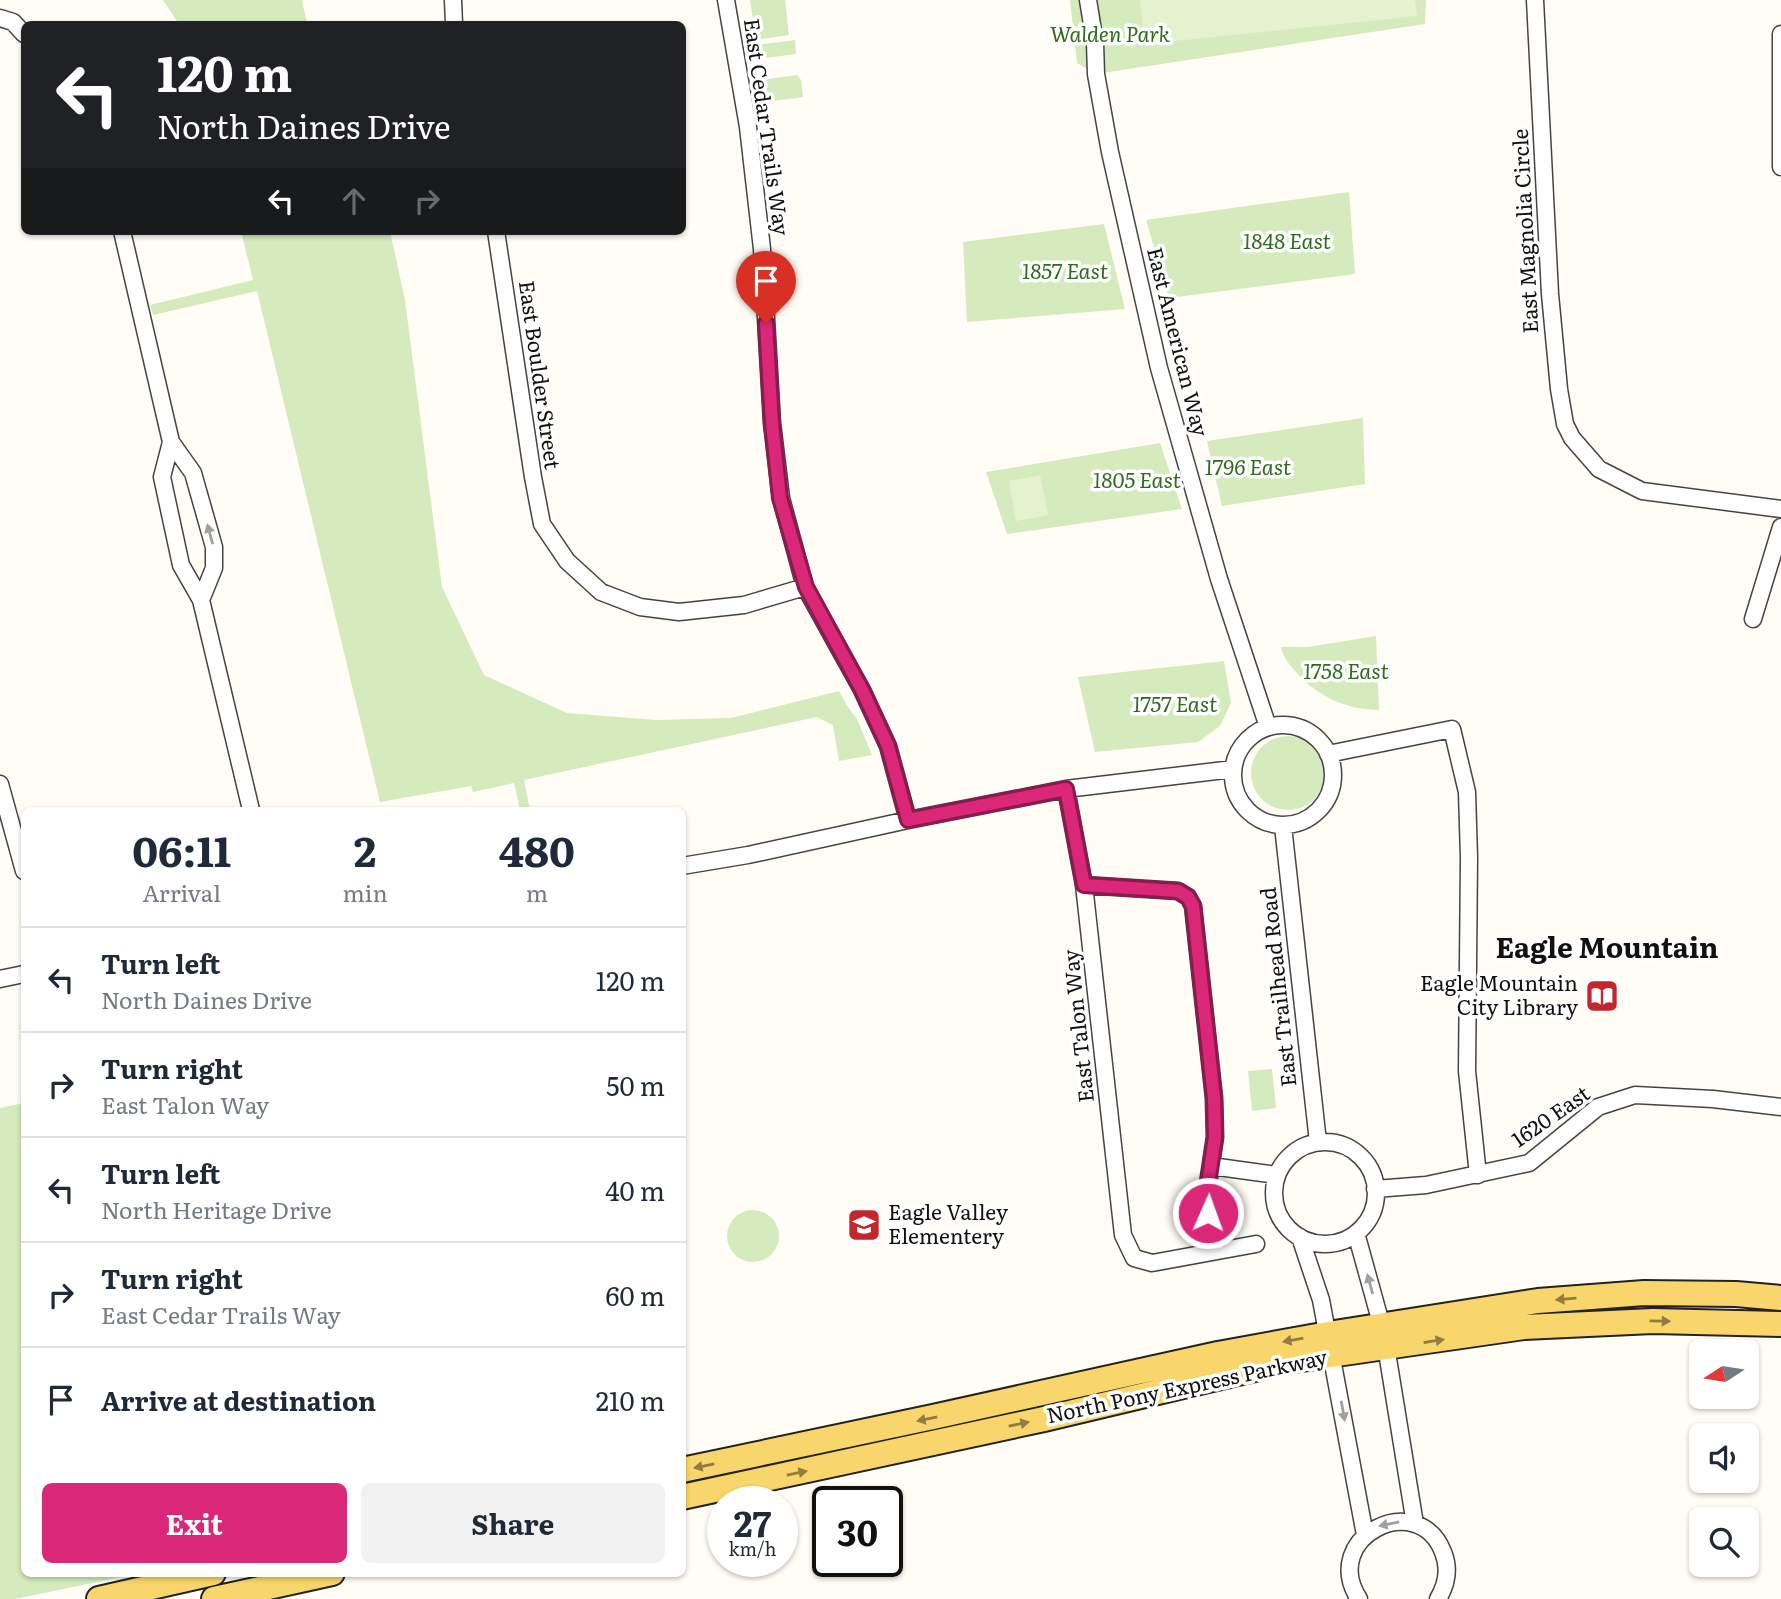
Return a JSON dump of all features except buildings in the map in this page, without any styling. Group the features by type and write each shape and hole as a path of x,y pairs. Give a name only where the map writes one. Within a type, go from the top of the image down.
{"main road":[{"name":"North Pony Express Parkway","path":"686,1469 1218,1354 1330,1344 1384,1336 1538,1301 1644,1293 1736,1294 1781,1298"},
{"name":"North Pony Express Parkway","path":"1384,1336 1653,1321 1781,1324"},
{"name":"North Pony Express Parkway","path":"686,1496 1044,1419 1243,1371 1330,1344"},
{"path":"99,1599 195,1577"},
{"path":"214,1599 314,1577"}],"street":[{"path":"453,0 453,21"},
{"name":"East Cedar Trails Way","path":"726,0 748,127 762,248 772,423 780,498 806,587 862,690 888,746 908,820"},
{"name":"East American Way","path":"1088,0 1095,43 1096,74 1111,152 1159,368 1219,579 1268,727"},
{"name":"East Magnolia Circle","path":"1535,0 1549,294 1565,424 1583,453 1599,469 1642,491 1781,509"},
{"path":"1781,34 1781,167"},
{"path":"123,235 171,442 193,473 214,547 214,568 201,600"},
{"name":"East Boulder Street","path":"497,235 542,524 567,561 601,592 640,607 680,612 744,605 806,587"},
{"path":"171,442 162,477 181,565 201,600 250,807"},
{"path":"1753,619 1781,527"},
{"path":"1294,726 1305,730 1321,743 1328,754 1333,778 1330,793 1313,816 1300,823 1283,826 1255,817 1240,803 1233,782 1233,769 1237,755 1255,733 1268,727 1294,726"},
{"path":"1328,754 1452,729 1468,792 1467,1071 1478,1175"},
{"path":"686,865 1066,789 1233,769"},
{"path":"0,783 21,860"},
{"name":"East Talon Way","path":"1066,789 1084,885 1123,1234 1134,1258 1152,1263 1213,1251"},
{"name":"East Trailhead Road","path":"1283,826 1318,1142"},
{"path":"1084,885 1178,891 1188,897 1193,906 1214,1098 1215,1137 1206,1197 1213,1251 1256,1244"},
{"path":"0,979 21,975"},
{"name":"1620 East","path":"1375,1188 1426,1185 1529,1163 1598,1107 1636,1095 1713,1099 1781,1108"},
{"path":"1318,1142 1334,1143 1356,1154 1371,1172 1375,1188 1375,1201 1365,1224 1356,1233 1329,1244 1314,1243 1288,1228 1275,1203 1277,1175 1284,1163 1304,1146 1318,1142"},
{"path":"1211,1166 1277,1175"},
{"path":"1356,1233 1384,1336 1415,1524"},
{"path":"1300,1237 1321,1300 1365,1535"},
{"path":"1359,1599 1354,1592 1350,1570 1356,1547 1365,1535 1377,1527 1401,1521 1415,1524 1434,1536 1442,1548 1447,1561 1447,1576 1438,1599"}],"green space":[{"path":"163,0 302,0 306,21 177,21"},
{"path":"750,0 785,0 789,35 756,40"},
{"name":"Walden Park","path":"1070,0 1426,0 1425,24 1096,74 1077,63"},
{"path":"1140,0 1415,0 1417,16 1145,44"},
{"path":"795,40 796,54 758,59 757,45"},
{"path":"797,75 801,80 803,97 765,102 761,80"},
{"name":"1848 East","path":"1349,192 1355,274 1169,298 1146,220"},
{"name":"1857 East","path":"1104,224 1125,309 967,322 963,242"},
{"path":"242,235 391,235 405,300 442,587 484,675 567,713 656,720 731,718 839,691 857,719 872,755 839,761 833,725 817,717 524,780 529,807 519,807 514,783 473,792 471,786 380,802 257,291 153,315 150,305 253,280"},
{"name":"1796 East","path":"1363,418 1365,484 1222,506 1207,441"},
{"name":"1805 East","path":"1160,443 1182,509 1007,534 986,472"},
{"path":"1040,475 1048,515 1016,521 1009,481"},
{"name":"1758 East","path":"1376,636 1379,710 1344,704 1312,688 1295,671 1281,647 1308,647"},
{"name":"1757 East","path":"1224,661 1231,703 1220,726 1198,742 1095,752 1078,677"},
{"path":"1288,736 1302,739 1314,747 1322,759 1325,773 1322,787 1314,799 1302,807 1288,810 1274,807 1262,799 1254,787 1251,773 1254,759 1262,747 1274,739"},
{"path":"1272,1069 1276,1108 1252,1111 1248,1071"},
{"path":"21,1104 21,1577 122,1577 15,1599 0,1599 0,1108"},
{"path":"753,1210 763,1212 771,1218 777,1226 777,1246 771,1254 763,1260 753,1262 743,1260 735,1254 729,1246 727,1236 729,1226 735,1218 743,1212"}],"place":[{"name":"Eagle Mountain City Library","path":"1602,996"},
{"name":"Eagle Valley Elementery","path":"864,1225"}],"district":[{"name":"Eagle Mountain","path":"1607,948"}],"route":[{"path":"766,323 780,498 806,587 862,690 888,746 908,820 1066,789 1084,885 1178,891 1188,897 1193,906 1214,1098 1215,1137 1206,1197 1208,1213"}]}
